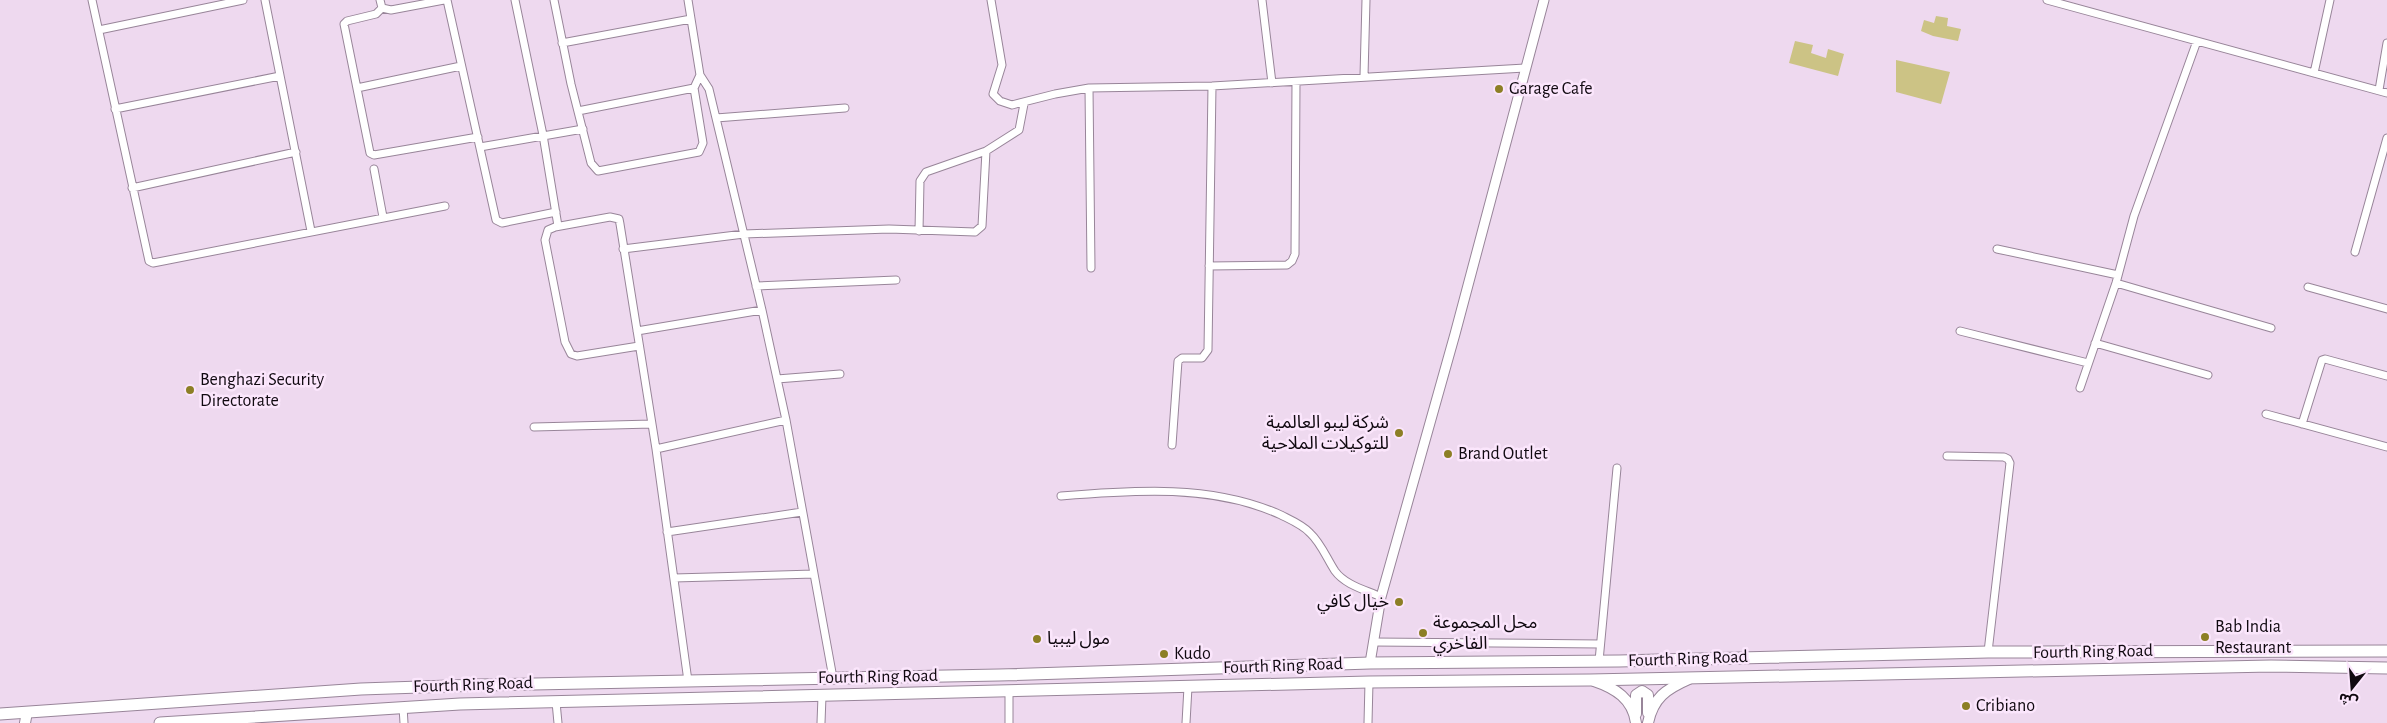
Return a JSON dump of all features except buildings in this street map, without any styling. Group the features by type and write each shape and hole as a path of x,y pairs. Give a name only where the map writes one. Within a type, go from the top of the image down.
{"main road":[{"name":"Fourth Ring Road","path":"0,714 26,718 362,689 1370,663 1599,661 1988,652 2387,651"},
{"name":"Fourth Ring Road","path":"160,723 403,707 1009,690 2271,666 2387,668"},
{"path":"1648,722 1655,703 1661,694 1695,676"},
{"path":"761,680 762,697"},
{"path":"1590,680 1611,687 1621,694 1636,721"},
{"path":"1636,721 1636,695 1640,692 1645,692 1648,695 1648,722"}],"street":[{"path":"92,0 147,258 153,262 444,206"},
{"path":"99,30 243,0"},
{"path":"265,0 311,231"},
{"path":"478,137 372,154 344,24 347,21 376,14 381,4 391,10 445,0 478,137 498,222 556,212"},
{"path":"515,0 543,135 558,226"},
{"path":"554,0 562,43 591,163 598,171 699,152 703,143 694,88 700,74"},
{"path":"688,0 700,74 710,89 786,420 833,678"},
{"path":"991,0 1002,66 993,90 994,96 1007,104 1024,104 1054,94 1089,88 1212,86 1525,68"},
{"path":"1262,0 1272,83"},
{"path":"1364,76 1366,0"},
{"path":"1370,663 1381,597 1455,334 1544,0"},
{"path":"2047,0 2387,93"},
{"path":"2314,73 2330,0"},
{"path":"562,43 691,19"},
{"path":"2080,388 2116,283 2134,216 2197,41"},
{"path":"2378,90 2387,43"},
{"path":"357,88 461,66"},
{"path":"115,110 280,76"},
{"path":"1209,266 1287,265 1292,261 1295,254 1296,82"},
{"path":"1172,445 1178,361 1182,358 1202,358 1208,350 1212,86"},
{"path":"578,110 694,88"},
{"path":"1089,88 1092,268"},
{"path":"919,231 920,181 922,176 926,172 986,151 1019,130 1024,104"},
{"path":"716,118 845,108"},
{"path":"480,147 583,129"},
{"path":"2355,252 2387,138"},
{"path":"623,249 744,234 919,231 973,233 981,228 986,151"},
{"path":"132,188 296,152"},
{"path":"374,169 384,217"},
{"path":"639,346 577,356 568,350 545,240 548,230 558,226 610,217 616,218 620,224 656,449 688,681"},
{"path":"1997,249 2118,275"},
{"path":"756,286 896,280"},
{"path":"2116,283 2271,328"},
{"path":"2308,287 2387,309"},
{"path":"637,331 762,310"},
{"path":"1960,331 2088,363"},
{"path":"2095,344 2208,375"},
{"path":"2302,424 2322,360 2325,359 2387,376"},
{"path":"777,379 840,374"},
{"path":"2266,414 2387,447"},
{"path":"656,449 786,420"},
{"path":"534,426 652,424"},
{"path":"1947,456 2004,456 2010,463 1988,652"},
{"path":"1599,661 1617,468"},
{"path":"1061,496 1168,492 1208,494 1245,501 1292,520 1310,532 1341,578 1381,597"},
{"path":"667,532 802,512"},
{"path":"674,578 814,574"},
{"path":"1373,642 1600,644"},
{"path":"1368,723 1369,682"},
{"path":"1186,723 1188,687"},
{"path":"1009,690 1009,723"},
{"path":"821,723 822,696"},
{"path":"556,702 558,723"},
{"path":"403,707 404,723"}],"shaded area":[{"path":"1936,16 1948,18 1947,26 1961,29 1958,41 1933,36 1921,31 1924,20 1934,23"},
{"path":"1795,41 1813,45 1811,53 1826,58 1828,49 1844,54 1838,76 1789,63"},
{"path":"1896,60 1950,72 1941,104 1896,92"}],"place":[{"name":"Garage Cafe","path":"1499,89"},
{"name":"Benghazi Security Directorate","path":"190,390"},
{"name":"شركة ليبو العالمية للتوكيلات الملاحية","path":"1399,433"},
{"name":"Brand Outlet","path":"1448,454"},
{"name":"خيال كافي","path":"1399,602"},
{"name":"محل المجموعة الفاخري","path":"1423,633"},
{"name":"Bab India Restaurant","path":"2205,637"},
{"name":"مول ليبيا","path":"1037,639"},
{"name":"Kudo","path":"1164,654"},
{"name":"Cribiano","path":"1966,706"}]}
